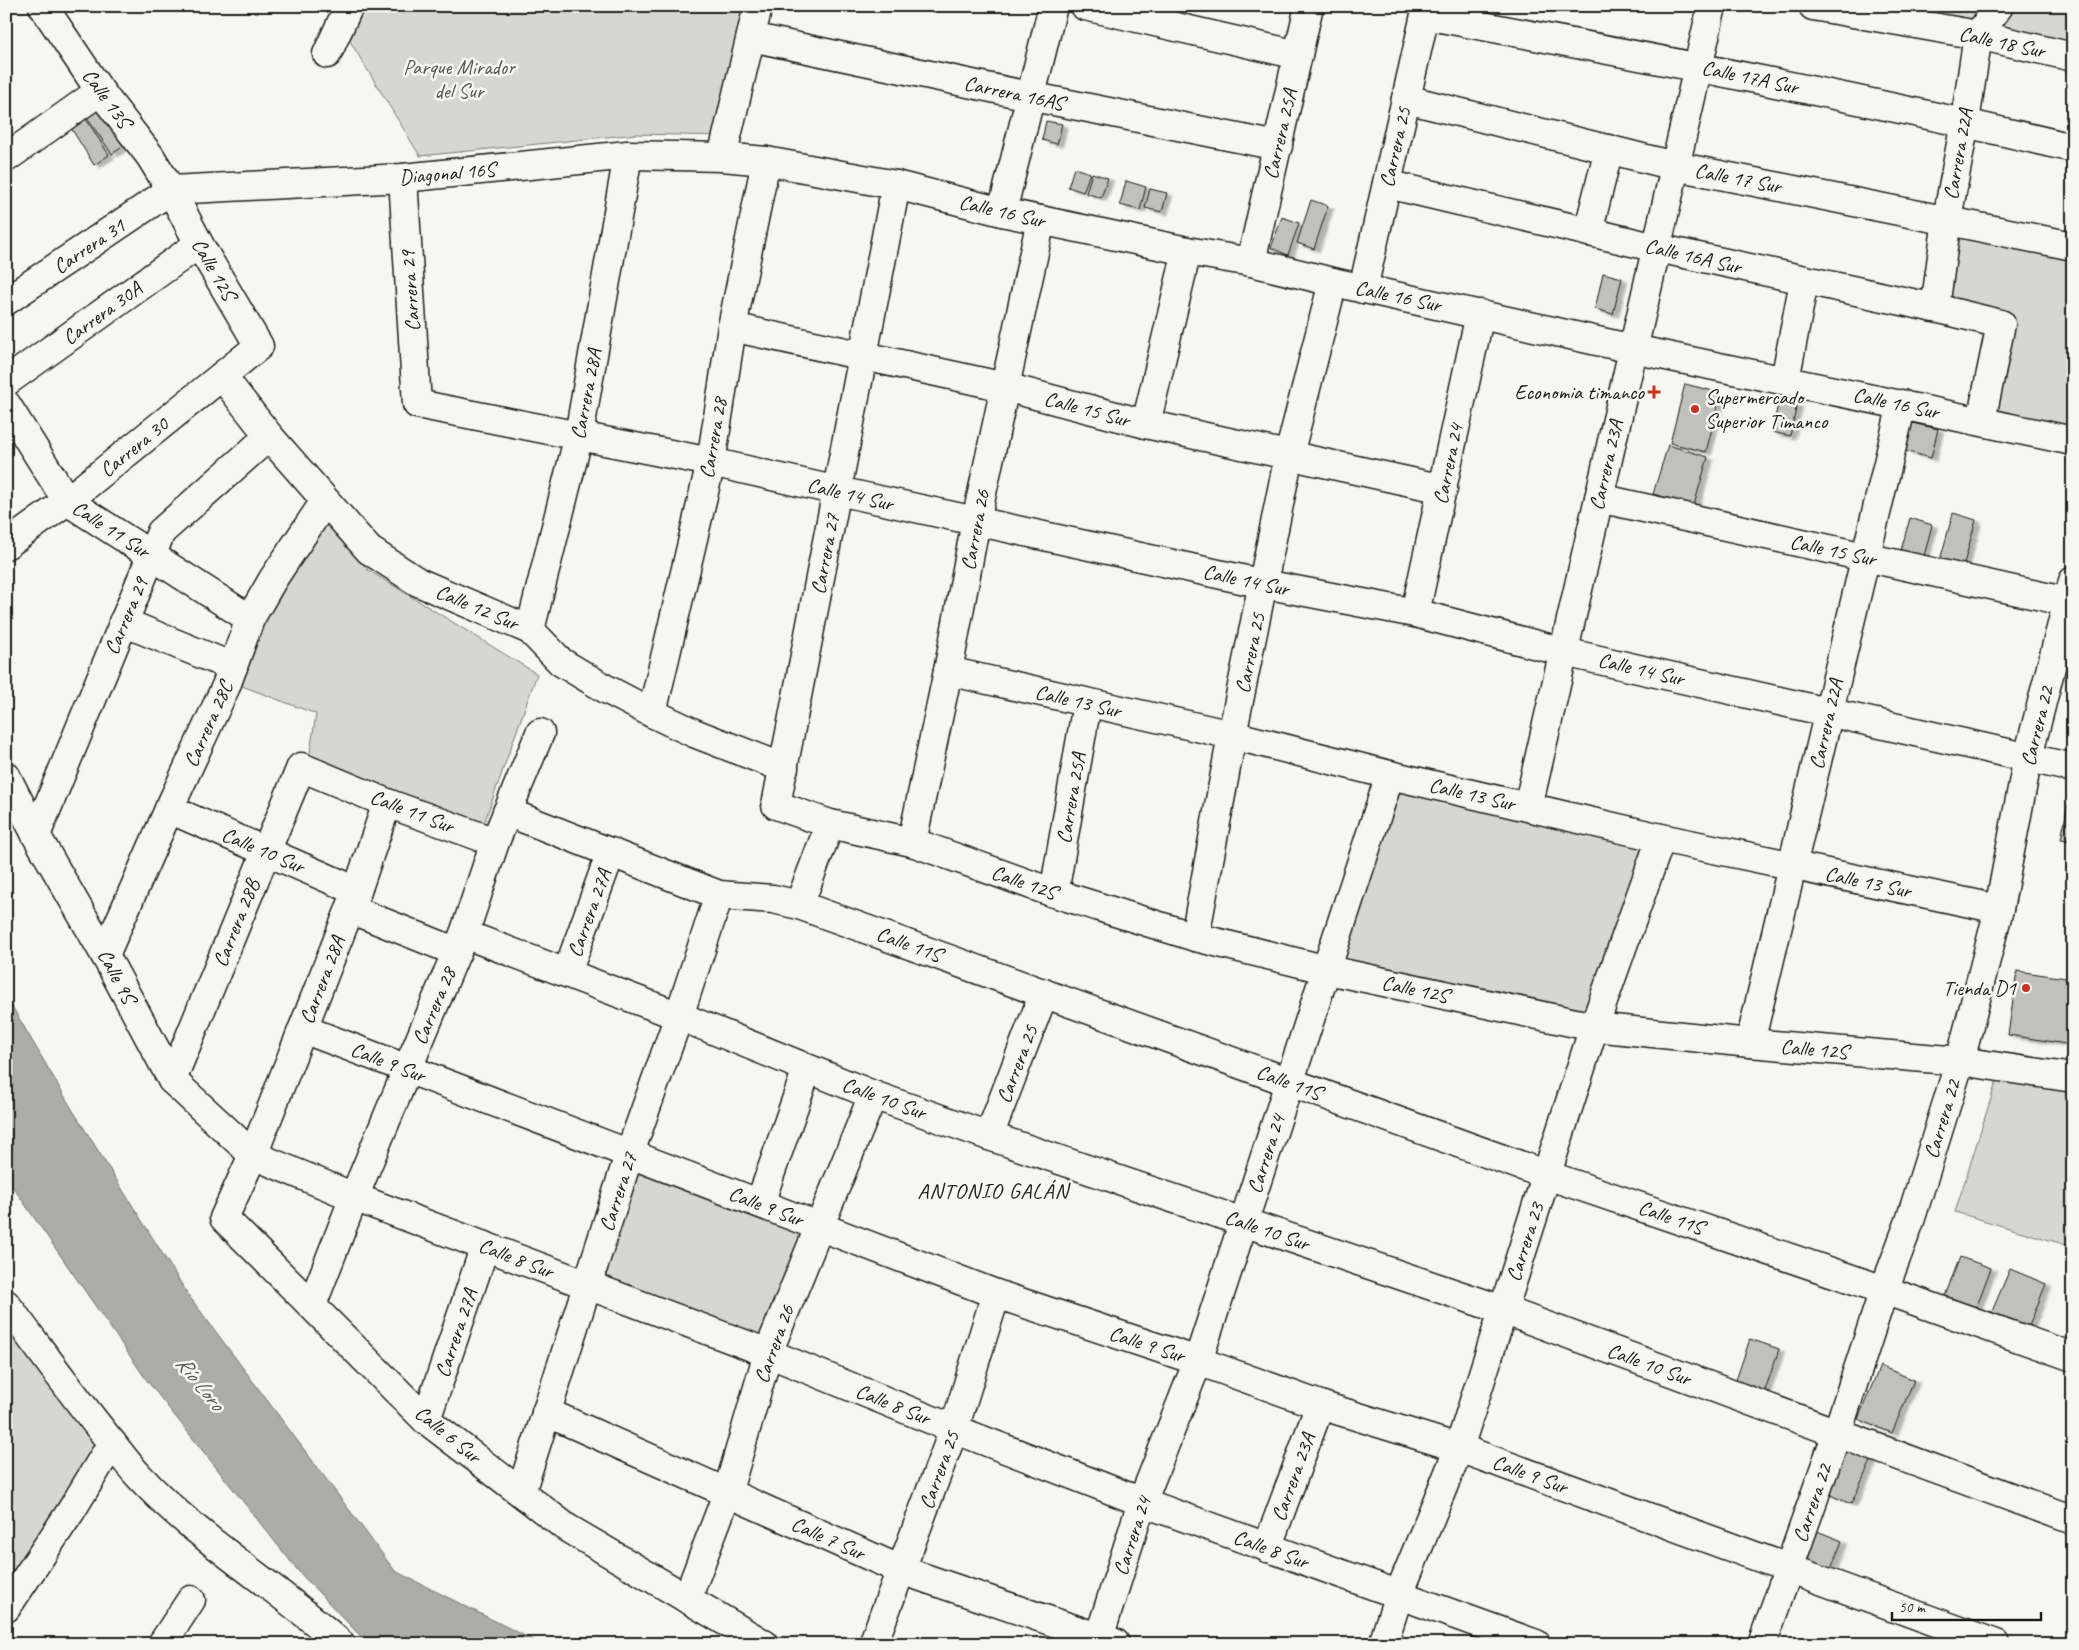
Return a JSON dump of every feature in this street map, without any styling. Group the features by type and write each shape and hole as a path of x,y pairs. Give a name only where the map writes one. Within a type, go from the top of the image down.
{"street":[{"name":"Calle 13S","path":"43,6 100,91 150,156 172,190"},
{"path":"327,54 349,6"},
{"path":"722,156 758,6"},
{"path":"1002,212 1053,6"},
{"path":"1085,6 1298,55"},
{"name":"Carrera 25A","path":"1251,262 1309,6"},
{"name":"Carrera 23A","path":"1528,807 1712,6"},
{"name":"Calle 18 Sur","path":"1813,6 1978,35 2073,57"},
{"name":"Carrera 22A","path":"1935,308 1947,219 1965,122 1978,35 1999,6"},
{"name":"Calle 17A Sur","path":"1426,11 1965,122 2073,148"},
{"name":"Carrera 25","path":"1363,289 1426,11"},
{"name":"Carrera 16AS","path":"751,36 1030,96 1278,146"},
{"path":"6,158 100,91"},
{"name":"Calle 17 Sur","path":"1406,99 1675,166 1947,219 2073,246"},
{"path":"1588,232 1609,149"},
{"name":"Diagonal 16S","path":"172,190 403,178 628,155 722,156"},
{"name":"Carrera 28A","path":"530,630 579,435 628,155"},
{"name":"Calle 16 Sur","path":"722,156 766,161 896,185 1002,212 1187,251 1251,262 1633,349 2073,441"},
{"name":"Carrera 28","path":"652,713 710,462 732,327 766,161"},
{"name":"Carrera 29","path":"403,178 417,404"},
{"name":"Calle 16A Sur","path":"1387,184 1656,248 2001,324 1981,421"},
{"name":"Carrera 27","path":"776,806 896,185"},
{"name":"Calle 12S","path":"172,190 199,244 259,346"},
{"name":"Carrera 31","path":"6,301 172,190"},
{"name":"Carrera 26","path":"912,842 948,671 976,521 1041,220"},
{"name":"Carrera 30A","path":"6,382 199,244"},
{"path":"1146,424 1187,251"},
{"path":"1785,380 1804,281"},
{"name":"Carrera 25","path":"1195,937 1232,735 1289,455 1333,282"},
{"name":"Carrera 24","path":"1416,613 1480,314"},
{"name":"Calle 15 Sur","path":"732,327 1005,387 1146,424 1443,489"},
{"name":"Carrera 30","path":"6,545 67,501 259,346"},
{"name":"Calle 12 Sur","path":"222,376 269,436 369,550 418,582 530,630 561,662 606,689 694,733 784,768"},
{"name":"Calle 11 Sur","path":"6,404 67,501 250,619"},
{"name":"Calle 14 Sur","path":"417,404 710,462 1264,584 1416,613 1564,652 2073,768"},
{"name":"Carrera 22A","path":"1750,1043 1902,404"},
{"name":"Carrera 29","path":"36,834 161,532 269,436"},
{"name":"Calle 15 Sur","path":"1599,498 1866,558 2070,592"},
{"name":"Carrera 28C","path":"105,954 233,667 250,619 273,579 325,501"},
{"name":"Carrera 22","path":"1762,1644 1837,1433 1884,1290 1910,1221 1960,1061 1999,910 2028,758 2070,592"},
{"path":"123,622 233,667"},
{"name":"Calle 13 Sur","path":"948,671 1087,704 1232,735 1390,775 1661,838 1999,910"},
{"name":"Carrera 25A","path":"1054,893 1087,704"},
{"name":"Carrera 28","path":"312,1305 354,1197 460,943 495,842 540,733"},
{"name":"Calle 11 Sur","path":"301,767 387,803 495,842"},
{"name":"Carrera 28B","path":"172,1080 301,767"},
{"name":"Carrera 24","path":"1104,1642 1142,1502 1198,1361 1328,970 1390,775"},
{"name":"Calle 9S","path":"6,776 36,834 105,954 172,1080 254,1156"},
{"name":"Carrera 28A","path":"254,1156 353,900 387,803"},
{"name":"Calle 12S","path":"776,806 830,824 912,842 1054,893 1195,937 1328,970 1594,1027 1750,1043 1960,1061 2073,1078"},
{"name":"Calle 10 Sur","path":"169,809 265,852 353,900 460,943 567,973 679,1016 807,1070 873,1095 1503,1310 2073,1520"},
{"name":"Calle 11S","path":"507,812 719,895 773,899 799,904 1547,1175 1884,1290 2073,1357"},
{"path":"799,904 830,824"},
{"name":"Carrera 23","path":"1383,1644 1400,1594 1459,1448 1594,1027 1661,838"},
{"name":"Carrera 27A","path":"567,973 611,852"},
{"name":"Carrera 27","path":"521,1492 629,1155 679,1016 719,895"},
{"name":"Carrera 25","path":"989,1136 1044,993"},
{"name":"Calle 9 Sur","path":"303,1029 996,1294 1198,1361 1320,1405 1459,1448 1996,1644"},
{"path":"760,1203 807,1070"},
{"name":"Carrera 26","path":"687,1598 727,1494 768,1353 873,1095"},
{"name":"Calle 8 Sur","path":"254,1156 354,1197 768,1353 954,1429 1142,1502 1536,1644"},
{"name":"Calle 6 Sur","path":"254,1156 224,1218 426,1420 567,1528 764,1644"},
{"name":"Carrera 27A","path":"426,1420 485,1246"},
{"name":"Carrera 25","path":"873,1644 954,1429 996,1294"},
{"path":"6,1304 112,1443 138,1474 173,1508 231,1557 310,1616 341,1644"},
{"name":"Carrera 23A","path":"1267,1548 1320,1405"},
{"name":"Calle 7 Sur","path":"546,1412 901,1570 1104,1642"},
{"path":"6,1608 71,1511 112,1443"},
{"path":"162,1644 191,1600"}],"green space":[{"name":"Parque Mirador del Sur","path":"362,6 757,6 726,136 636,134 420,156 348,38"},
{"path":"1831,6 2073,6 2073,54"},
{"path":"1951,225 2073,251 2073,436 1983,416 2007,322 1943,304"},
{"path":"330,520 368,570 537,674 483,826 309,758 316,714 242,686 263,626"},
{"path":"1398,785 1648,843 1587,1017 1340,965"},
{"path":"1998,1076 2073,1087 2073,1247 1955,1212"},
{"path":"629,1155 819,1226 768,1353 588,1285"},
{"path":"6,1326 98,1446 6,1588"}],"water":[{"name":"Río Loro","path":"6,996 72,1109 189,1296 395,1571 541,1644 368,1644 299,1572 148,1382 6,1177"}],"building":[{"path":"104,103 131,141 112,154 85,115"},
{"path":"81,111 109,155 94,165 66,120"},
{"path":"1046,121 1062,124 1057,144 1042,140"},
{"path":"1074,168 1090,173 1083,192 1068,187"},
{"path":"1092,173 1108,178 1101,198 1086,193"},
{"path":"1126,181 1146,187 1140,210 1120,205"},
{"path":"1150,189 1167,193 1162,212 1145,208"},
{"path":"1311,200 1328,206 1314,249 1297,243"},
{"path":"1282,217 1299,223 1288,255 1271,248"},
{"path":"1603,273 1622,278 1613,314 1595,309"},
{"path":"1685,384 1721,393 1706,452 1670,443"},
{"path":"1779,400 1797,404 1790,436 1772,432"},
{"path":"1912,423 1938,429 1931,458 1905,451"},
{"path":"1668,445 1708,457 1694,505 1653,494"},
{"path":"1953,513 1976,520 1962,571 1939,564"},
{"path":"1910,518 1932,525 1922,564 1899,557"},
{"path":"2070,794 2073,794 2073,841 2061,839"},
{"path":"2017,971 2073,979 2073,1045 2008,1035"},
{"path":"1960,1257 1991,1268 1976,1308 1945,1296"},
{"path":"2010,1269 2046,1284 2027,1331 1990,1316"},
{"path":"1750,1339 1779,1349 1762,1399 1733,1389"},
{"path":"1880,1366 1914,1380 1892,1433 1858,1419"},
{"path":"1849,1448 1872,1459 1851,1504 1828,1494"},
{"path":"1817,1531 1842,1541 1831,1569 1806,1559"}],"place":[{"name":"Economia timanco","path":"1654,392"},
{"name":"Supermercado Superior Timanco","path":"1695,409"},
{"name":"Tienda D1","path":"2026,988"}],"district":[{"name":"ANTONIO GALÁN","path":"993,1191"}]}
